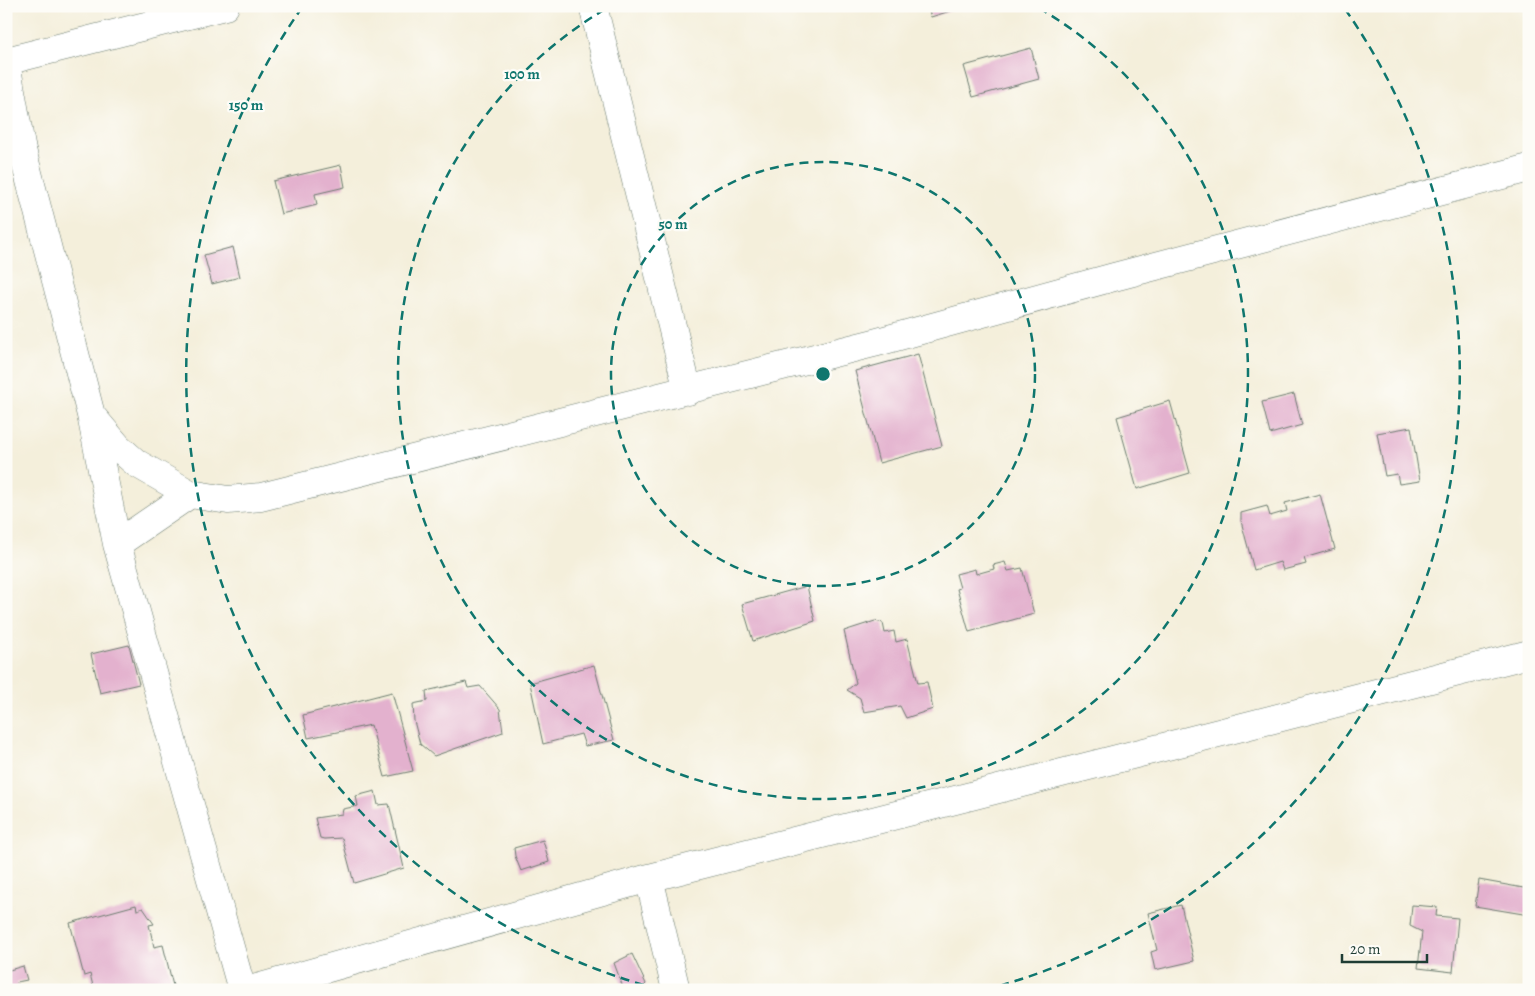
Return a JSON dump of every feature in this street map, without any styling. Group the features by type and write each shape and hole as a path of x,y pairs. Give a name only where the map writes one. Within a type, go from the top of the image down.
{"street":[{"path":"224,6 6,62 14,148 91,415 117,544 242,990"},
{"path":"593,6 688,391"},
{"path":"91,415 118,447 136,463 190,494 228,500 260,497 864,346 1529,168"},
{"path":"117,544 190,494"},
{"path":"250,990 649,878 1529,654"},
{"path":"649,878 676,990"}],"building":[{"path":"927,6 963,6 963,7 931,17"},
{"path":"1031,48 1039,79 973,97 964,66"},
{"path":"341,165 345,187 315,194 317,205 281,214 273,181"},
{"path":"233,247 240,277 212,284 204,255"},
{"path":"918,354 942,446 879,463 855,371"},
{"path":"1294,394 1302,425 1270,434 1262,402"},
{"path":"1170,401 1190,473 1137,489 1117,417"},
{"path":"1411,427 1420,481 1399,484 1397,474 1385,476 1377,433"},
{"path":"1320,494 1335,549 1304,558 1306,564 1283,570 1280,562 1254,570 1241,521 1241,513 1267,506 1270,516 1287,511 1285,503"},
{"path":"1005,562 1008,571 1022,568 1034,614 969,632 957,589 960,588 956,574 975,569 976,574 994,569 993,565"},
{"path":"807,586 815,621 753,641 742,604"},
{"path":"875,621 883,623 885,633 894,631 896,642 907,639 918,683 927,682 933,709 906,718 900,706 864,712 860,698 847,690 856,683 844,631"},
{"path":"129,645 139,684 100,693 91,654"},
{"path":"594,665 614,740 585,746 581,734 543,744 530,683"},
{"path":"466,682 468,688 480,686 500,709 503,732 434,756 420,744 414,721 413,704 427,701 426,691"},
{"path":"392,692 413,771 385,777 371,725 308,738 303,715"},
{"path":"375,791 378,805 389,804 404,868 354,883 342,838 320,838 315,818 342,814 343,809 358,806 356,796"},
{"path":"543,840 549,862 521,871 514,848"},
{"path":"1479,880 1529,889 1529,915 1475,906"},
{"path":"136,905 137,910 143,908 154,924 149,925 154,947 163,945 174,990 94,990 90,974 84,976 70,923"},
{"path":"1181,905 1194,961 1155,970 1151,952 1157,950 1148,913"},
{"path":"1412,905 1437,907 1436,916 1458,918 1453,972 1418,968 1422,932 1410,926"},
{"path":"632,954 646,984 640,990 624,990 614,963"},
{"path":"23,966 27,980 17,982 20,990 6,990 6,971"}]}
